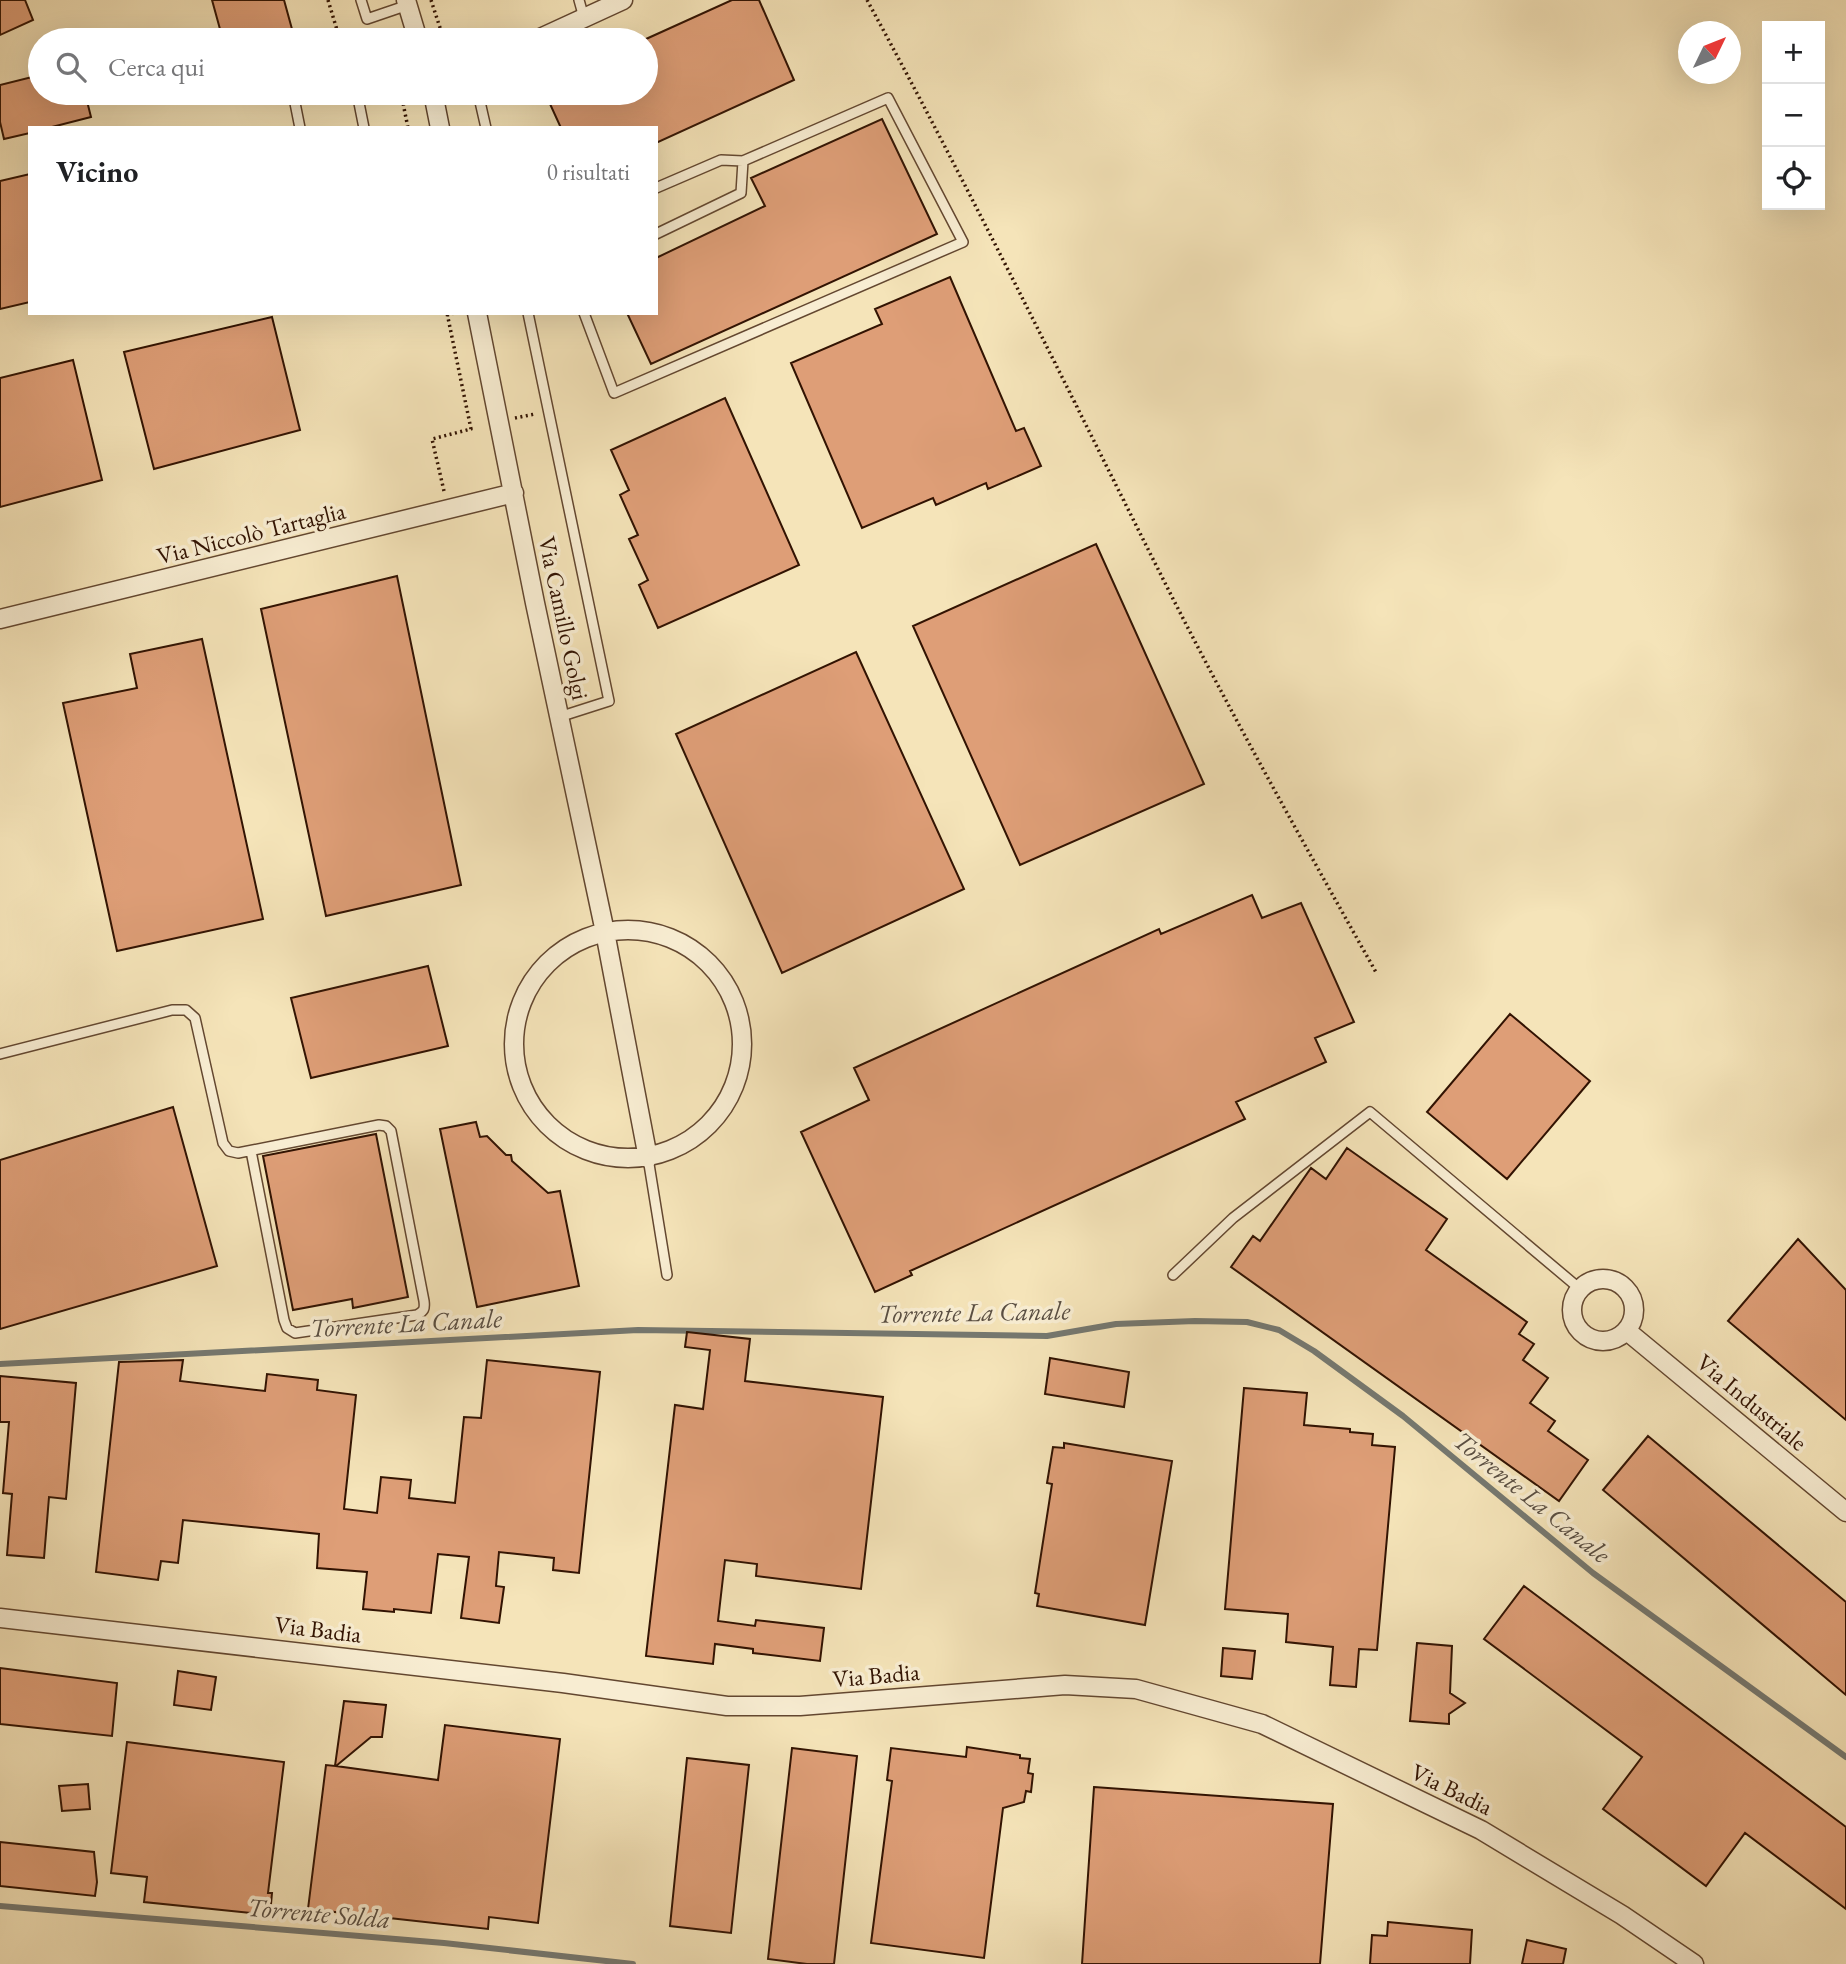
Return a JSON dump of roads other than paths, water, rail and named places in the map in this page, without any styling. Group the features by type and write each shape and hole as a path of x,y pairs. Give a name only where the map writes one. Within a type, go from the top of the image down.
{"street":[{"path":"562,28 623,0"},
{"path":"407,3 414,28"},
{"path":"435,105 440,126"},
{"name":"Via Camillo Golgi","path":"477,315 605,932 648,1158"},
{"name":"Via Niccolò Tartaglia","path":"0,620 514,493"},
{"path":"641,930 676,940 706,961 729,989 741,1023 742,1059 732,1094 711,1124 682,1146 648,1158 609,1157 572,1144 541,1119 521,1085 514,1046 520,1007 539,972 568,947 605,932 641,930"},
{"path":"1606,1279 1616,1281 1624,1287 1634,1303 1635,1313 1627,1331 1608,1341 1587,1337 1574,1320 1572,1309 1574,1298 1580,1289 1588,1283 1606,1279"},
{"name":"Via Industriale","path":"1627,1331 1846,1511"},
{"name":"Via Badia","path":"0,1618 550,1681 727,1706 800,1706 1065,1685 1136,1689 1262,1724 1480,1830 1622,1915 1694,1964"}],"lane":[{"path":"361,0 367,19 407,3"},
{"path":"579,0 584,18"},
{"path":"585,315 614,393 963,242 888,99 743,161 720,160 658,187"},
{"path":"295,105 300,126"},
{"path":"359,105 364,126"},
{"path":"481,105 486,126"},
{"path":"658,233 741,193 743,161"},
{"path":"528,315 609,701 559,717"},
{"path":"0,1054 172,1010 186,1010 195,1018 225,1148 233,1153 379,1125 386,1126 391,1132 424,1301 423,1312 295,1333 287,1328 251,1151"},
{"path":"1173,1275 1233,1218 1370,1112 1580,1289"},
{"path":"648,1158 667,1275"}],"waterway":[{"name":"Torrente La Canale","path":"0,1364 638,1330 1047,1336 1116,1324 1247,1322 1279,1330 1314,1351 1403,1416 1593,1573 1846,1757"},
{"name":"Torrente Solda","path":"0,1906 444,1943 633,1964"}]}
